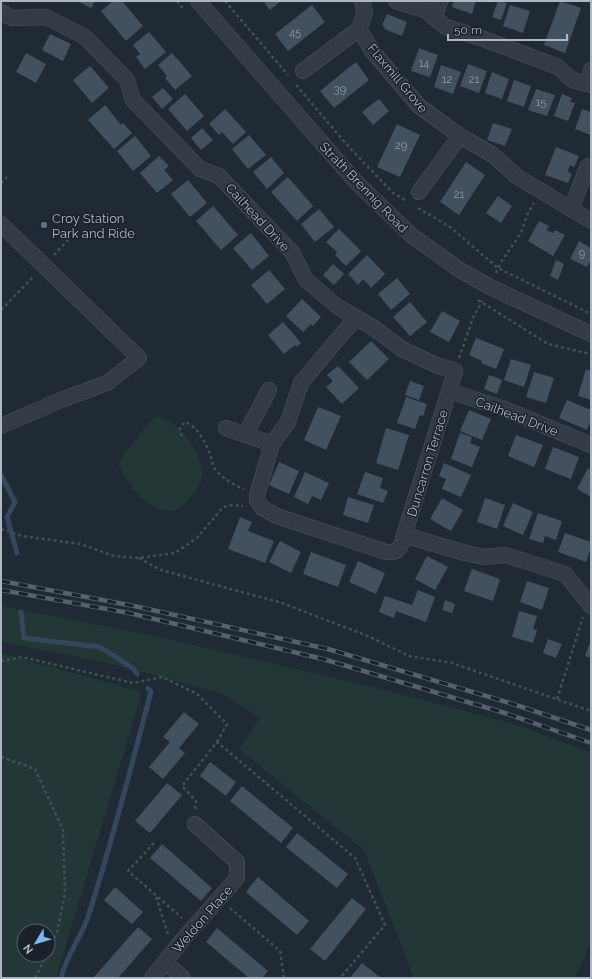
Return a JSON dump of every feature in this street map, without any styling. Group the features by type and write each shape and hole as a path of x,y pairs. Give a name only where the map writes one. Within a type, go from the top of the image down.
{"street":[{"name":"Strath Brennig Road","path":"198,1 357,183 411,235 460,270 490,287 515,300 591,334"},
{"path":"303,71 359,29 365,12 362,1"},
{"path":"396,1 424,10 446,27 481,38 558,67 572,80 590,80"},
{"path":"434,18 440,1"},
{"name":"Cailhead Drive","path":"7,15 46,17 84,37 127,80 133,100 200,169 219,176 292,252 306,280 338,307 374,328 402,349 455,372"},
{"name":"Flaxmill Grove","path":"359,29 373,52 419,106 460,136 493,155 516,176 591,221"},
{"path":"419,192 460,136"},
{"path":"571,209 588,166"},
{"path":"1,224 139,358 107,383 60,400 1,426"},
{"path":"258,500 272,444 288,422 301,383 356,318"},
{"path":"449,391 455,372"},
{"path":"245,435 269,390"},
{"name":"Cailhead Drive","path":"449,391 502,408 591,445"},
{"name":"Duncarron Terrace","path":"258,500 265,510 277,516 372,548 392,552 398,551 401,546 449,391"},
{"path":"226,428 272,444"},
{"path":"404,534 465,553 484,556 506,555 565,574 589,605"},
{"name":"Weldon Place","path":"152,978 237,878 237,862 195,824"},
{"path":"169,957 183,978"}],"path":[{"path":"225,1 349,147 393,193 450,227 498,268 591,314"},
{"path":"1,183 7,177"},
{"path":"455,372 473,318 508,250 521,233 527,215 541,192"},
{"path":"182,436 180,428 185,422 191,424 204,442 215,468 224,478 258,500"},
{"path":"1,529 20,535 80,544 114,556 139,558 175,553 197,538 223,507 234,505 245,506 258,500"},
{"path":"139,558 161,570 282,603 368,636 409,656 452,663 591,711"},
{"path":"557,699 589,605"},
{"path":"1,661 22,657 133,683 162,677 197,694 227,724 217,742 182,786 196,801 195,824"},
{"path":"217,742 355,858 385,925 340,978"},
{"path":"1,757 35,769 62,830 65,893 56,934"},
{"path":"154,843 128,871 193,928"},
{"path":"156,896 169,957"},
{"path":"219,899 280,951 284,978"},
{"path":"35,978 42,963"}],"green space":[{"path":"159,417 173,423 183,433 193,446 201,464 202,477 197,489 179,509 175,511 164,510 147,502 133,489 119,465 123,455 154,418"},
{"path":"1,606 159,637 377,688 514,724 591,753 591,942 575,978 414,978 364,850 239,749 260,718 223,694 109,663 1,642"},
{"path":"1,653 142,692 56,978 1,978"}],"building":[{"path":"77,1 95,1 91,8"},
{"path":"113,1 122,1 143,26 126,41 101,11"},
{"path":"263,1 281,1 270,10"},
{"path":"454,1 476,1 472,14 452,7"},
{"path":"498,1 507,3 501,20 492,17"},
{"path":"560,1 581,8 565,53 544,45"},
{"path":"312,5 325,22 288,51 275,34"},
{"path":"510,5 530,11 523,33 503,26"},
{"path":"387,14 407,22 402,36 384,29 385,27 382,25"},
{"path":"149,32 166,52 145,69 136,57 140,54 133,45"},
{"path":"50,34 71,44 63,61 42,50"},
{"path":"419,48 438,55 430,77 411,71"},
{"path":"26,53 46,64 36,83 16,72"},
{"path":"172,53 192,76 175,90 165,78 167,76 158,65"},
{"path":"356,62 369,80 334,108 320,91"},
{"path":"468,64 487,71 479,93 460,86"},
{"path":"441,65 461,72 453,94 434,87"},
{"path":"90,66 109,88 92,103 73,80"},
{"path":"492,72 509,79 502,99 485,93"},
{"path":"514,80 531,86 524,107 507,101"},
{"path":"163,88 173,99 162,109 152,97"},
{"path":"536,89 555,95 547,116 528,110"},
{"path":"185,94 204,116 187,131 168,109"},
{"path":"562,94 572,98 570,102 575,103 568,121 554,116"},
{"path":"379,99 389,111 373,125 362,112"},
{"path":"105,105 121,125 123,123 132,133 114,149 88,120"},
{"path":"225,109 246,132 233,144 222,132 219,135 209,124"},
{"path":"582,109 591,112 591,135 575,129"},
{"path":"493,123 512,129 505,146 487,140"},
{"path":"397,124 420,135 400,177 377,167"},
{"path":"202,128 213,140 201,150 191,138"},
{"path":"249,135 266,155 248,169 232,149"},
{"path":"135,136 151,156 133,171 117,151"},
{"path":"556,147 579,156 574,167 570,165 568,172 572,174 568,183 545,175"},
{"path":"159,156 169,166 164,170 173,180 157,193 140,173"},
{"path":"271,157 284,173 267,189 253,172"},
{"path":"466,162 485,175 459,215 440,202"},
{"path":"288,177 313,206 297,221 271,192"},
{"path":"188,180 207,203 190,217 171,194"},
{"path":"498,196 512,206 501,223 486,213"},
{"path":"213,206 238,235 221,250 196,221"},
{"path":"319,209 334,227 315,242 301,224"},
{"path":"539,221 549,226 546,230 553,233 555,230 565,235 553,256 528,241"},
{"path":"339,229 361,251 346,266 335,255 337,252 326,242"},
{"path":"251,233 269,256 252,270 233,248"},
{"path":"579,241 591,248 591,259 587,267 570,259"},
{"path":"367,255 385,274 371,288 363,279 358,285 348,274"},
{"path":"556,260 564,264 558,280 550,276"},
{"path":"333,264 344,274 334,285 323,275"},
{"path":"269,270 285,289 267,304 251,285"},
{"path":"397,278 410,294 391,310 378,294"},
{"path":"302,299 321,317 313,326 311,324 303,332 286,316"},
{"path":"410,302 427,322 410,336 393,317"},
{"path":"442,311 460,321 449,342 430,332"},
{"path":"283,322 301,343 297,347 295,345 284,354 268,335"},
{"path":"476,338 504,349 496,369 481,363 482,361 469,355"},
{"path":"371,341 389,359 367,380 349,362"},
{"path":"511,359 531,365 524,387 504,380"},
{"path":"338,366 359,388 342,404 326,387 333,381 327,375"},
{"path":"586,369 591,371 591,400 578,396"},
{"path":"534,372 554,378 546,403 526,397"},
{"path":"489,375 502,380 497,394 484,389"},
{"path":"410,381 424,386 419,400 405,395"},
{"path":"406,397 427,404 423,416 420,415 415,429 397,423"},
{"path":"567,400 591,410 591,419 587,430 559,418"},
{"path":"318,407 341,416 326,450 304,440"},
{"path":"469,410 491,419 482,440 460,431"},
{"path":"386,428 409,435 398,470 376,463"},
{"path":"460,433 472,437 470,443 480,447 472,467 451,459"},
{"path":"516,435 543,445 534,467 508,456"},
{"path":"553,447 579,457 571,479 545,469"},
{"path":"279,462 299,471 289,494 269,485"},
{"path":"444,463 471,475 461,497 442,489 446,479 439,476"},
{"path":"588,468 591,470 591,497 577,489"},
{"path":"305,472 329,483 321,500 312,496 308,504 294,497"},
{"path":"365,472 383,478 380,488 388,491 383,503 357,494"},
{"path":"348,497 374,505 368,523 343,515"},
{"path":"442,498 463,510 451,531 430,519"},
{"path":"485,498 505,505 497,529 477,522"},
{"path":"513,503 533,512 523,535 503,526"},
{"path":"538,513 562,521 556,540 545,536 543,543 529,539"},
{"path":"240,517 252,522 248,531 274,541 265,563 228,549"},
{"path":"565,533 591,542 591,548 586,562 558,552"},
{"path":"280,541 301,552 291,573 269,562"},
{"path":"311,552 346,565 338,587 303,574"},
{"path":"427,556 448,567 435,590 415,579"},
{"path":"358,561 385,573 376,594 349,582"},
{"path":"472,569 500,579 493,601 464,591"},
{"path":"527,581 549,588 542,610 520,602"},
{"path":"418,590 435,597 426,622 396,611 394,618 379,612 385,596 412,605"},
{"path":"445,600 455,604 452,613 442,610"},
{"path":"519,611 537,616 533,629 537,630 533,643 512,637"},
{"path":"548,639 562,644 556,658 543,653"},
{"path":"591,640 591,658 585,656"},
{"path":"184,712 199,724 179,748 185,753 163,779 149,767 170,742 163,737"},
{"path":"210,762 236,782 226,796 200,776"},
{"path":"167,783 182,795 150,833 135,821"},
{"path":"242,786 293,828 281,843 230,801"},
{"path":"297,833 348,874 337,888 286,847"},
{"path":"162,844 212,888 201,901 150,858"},
{"path":"258,877 309,921 297,935 246,892"},
{"path":"115,887 143,912 132,924 104,900"},
{"path":"352,898 366,909 325,961 310,949"},
{"path":"138,927 152,939 118,978 93,978"},
{"path":"217,928 268,971 262,978 249,978 206,942"},
{"path":"362,963 381,978 350,978"}],"waterway":[{"path":"1,475 15,502 7,517 17,553"},
{"path":"21,612 24,638 100,647 134,669 137,674"},
{"path":"61,978 66,962 85,925 97,889 151,692 148,688"}],"railway":[{"path":"1,581 134,606 328,649 513,704 591,730"},
{"path":"1,590 129,613 323,659 508,714 591,743"}],"place":[{"name":"Croy Station Park and Ride","path":"44,225"}]}
